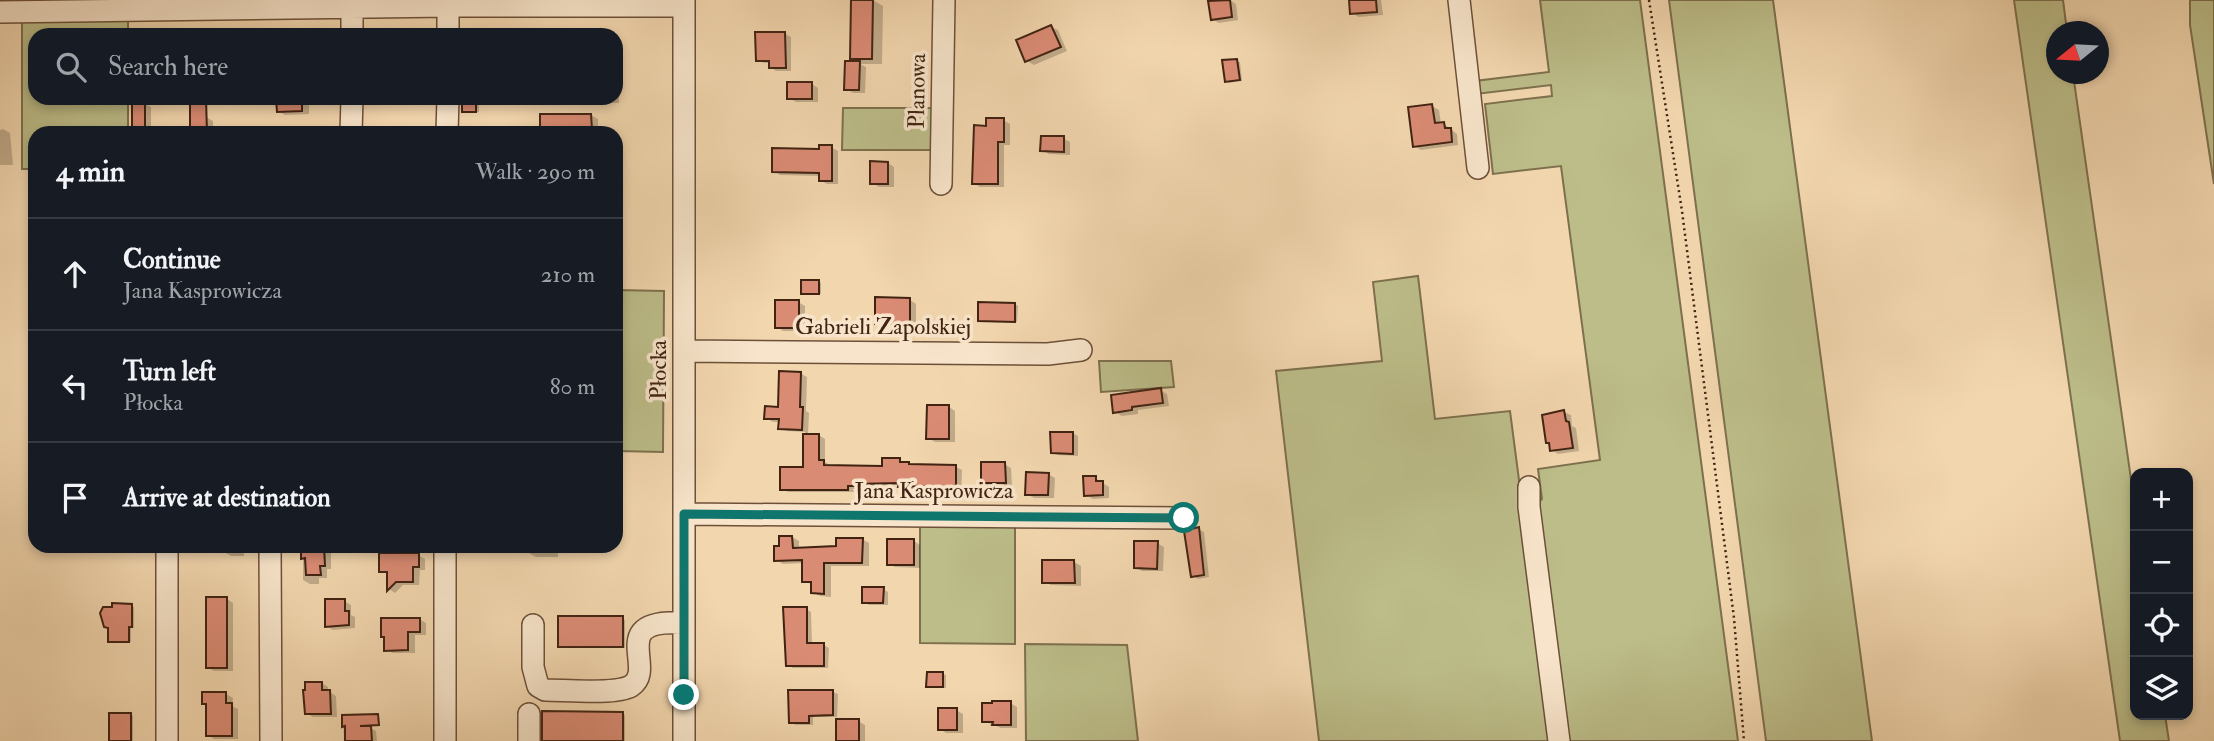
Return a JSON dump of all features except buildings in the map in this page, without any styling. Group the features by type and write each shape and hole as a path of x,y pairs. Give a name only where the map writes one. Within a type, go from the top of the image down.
{"street":[{"name":"Planowa","path":"941,184 944,0"},
{"path":"1459,0 1478,168"},
{"path":"0,12 523,3 684,3"},
{"name":"Płocka","path":"684,3 684,741"},
{"path":"342,6 350,28"},
{"path":"448,6 448,28"},
{"path":"351,126 352,105"},
{"path":"447,126 448,105"},
{"name":"Gabrieli Zapolskiej","path":"684,351 1048,354 1081,350"},
{"path":"1530,487 1529,507 1559,741"},
{"name":"Jana Kasprowicza","path":"684,514 1184,518"},
{"path":"167,553 167,741"},
{"path":"270,553 271,741"},
{"path":"445,553 445,741"},
{"path":"533,625 533,667 537,686 545,690 615,691 636,682 639,638 643,629 648,625 684,623"},
{"path":"529,714 529,741"}],"path":[{"path":"1649,0 1682,211 1732,604 1744,741"}],"green space":[{"path":"1540,0 1640,0 1738,741 1566,741 1535,507 1542,499 1538,469 1600,460 1561,166 1493,174 1485,104 1552,96 1551,85 1476,94 1475,81 1549,72"},
{"path":"1669,0 1773,0 1872,741 1766,741"},
{"path":"2014,0 2063,0 2066,21 2046,21 2046,84 2074,84 2130,472 2130,720 2166,720 2169,741 2120,741"},
{"path":"2190,0 2214,0 2214,184 2190,25"},
{"path":"128,17 128,28 28,28 28,105 128,105 128,126 28,126 28,169 22,169 22,18"},
{"path":"843,108 932,108 931,150 842,150"},
{"path":"1418,276 1435,419 1510,411 1553,741 1319,741 1276,371 1382,361 1373,282"},
{"path":"623,290 664,291 663,452 623,451"},
{"path":"1099,361 1171,361 1174,387 1101,392"},
{"path":"920,525 1015,526 1015,644 920,643"},
{"path":"1025,644 1127,645 1138,741 1026,741"}],"route":[{"path":"684,695 684,514 1184,518"}]}
